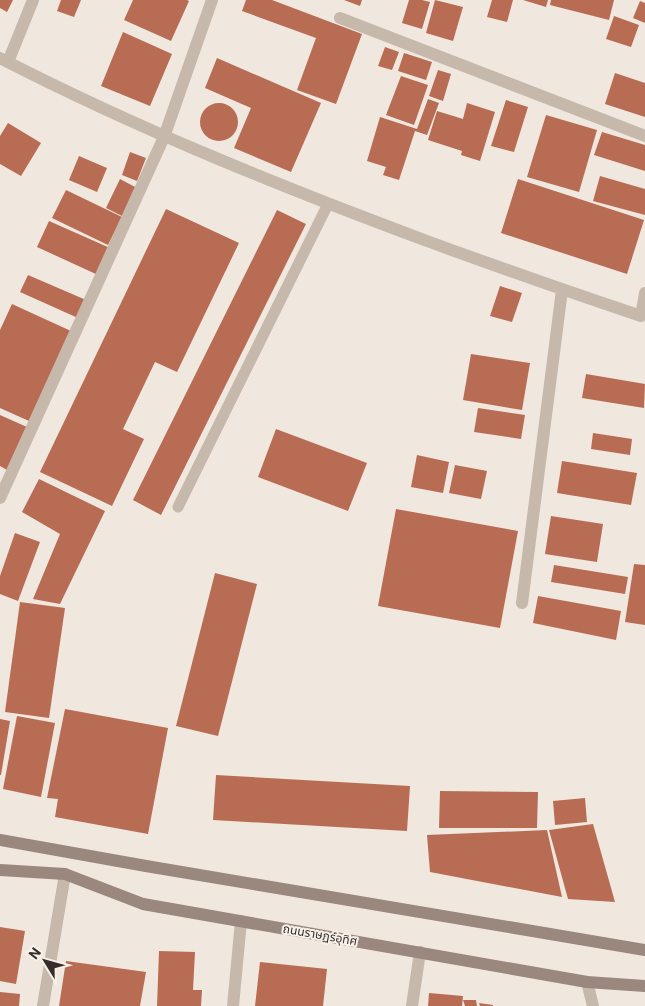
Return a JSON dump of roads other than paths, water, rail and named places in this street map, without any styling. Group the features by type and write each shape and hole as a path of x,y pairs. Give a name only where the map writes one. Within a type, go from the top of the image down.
{"street":[{"path":"33,0 4,60 164,137 328,204 562,290 641,316 645,293"},
{"path":"0,498 164,137 212,0"},
{"path":"340,18 645,136"},
{"path":"522,603 562,290"},
{"path":"0,840 645,950"},
{"name":"ถนนราษฏร์อุทิศ","path":"0,870 65,874 143,904 587,982 645,986"},
{"path":"43,1006 65,874"},
{"path":"232,1006 241,921"},
{"path":"412,1006 420,952"},
{"path":"587,982 593,1006"}],"lane":[{"path":"178,508 328,204"}]}
